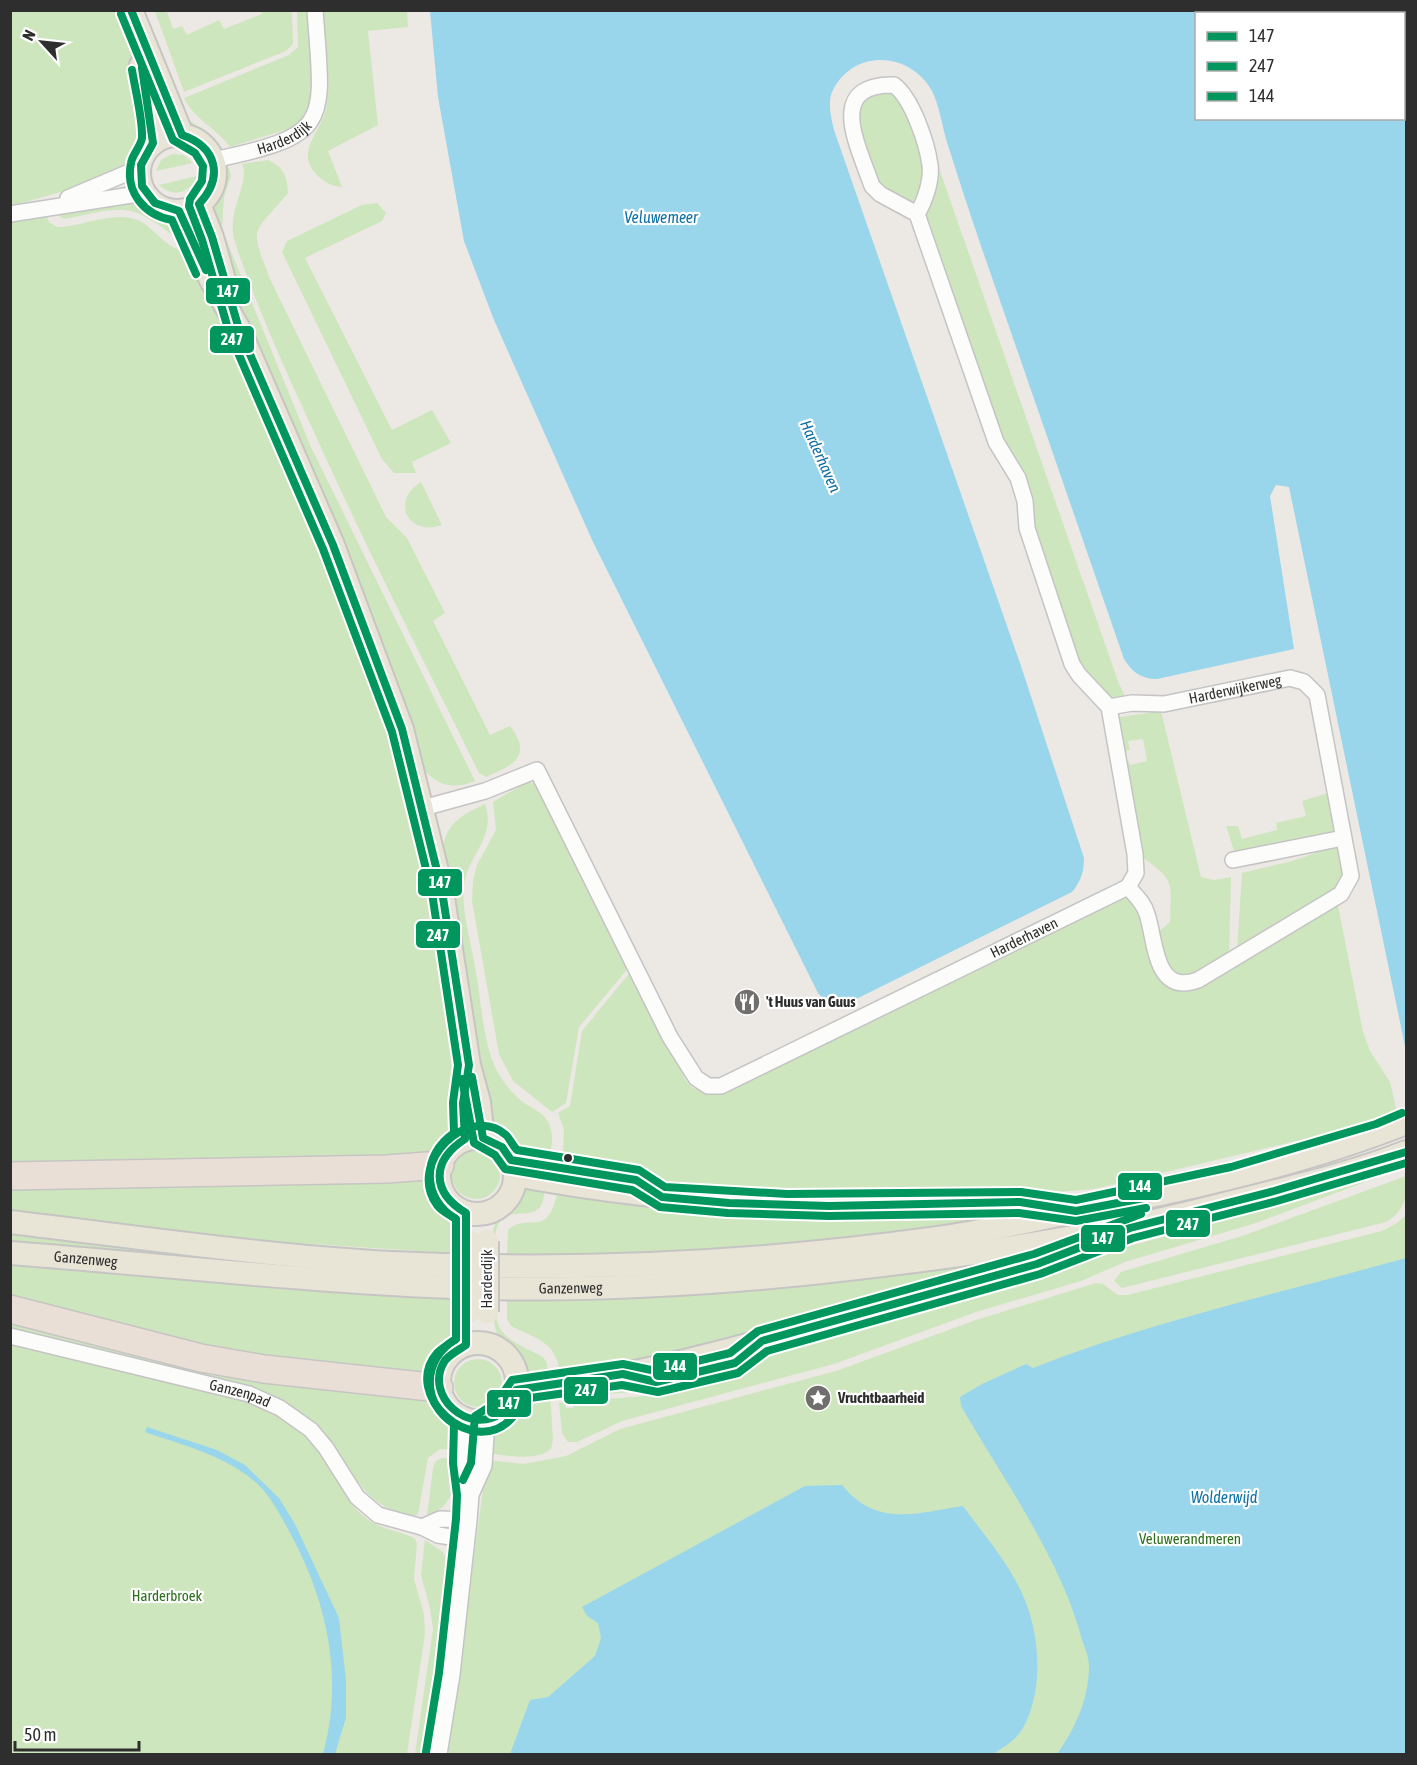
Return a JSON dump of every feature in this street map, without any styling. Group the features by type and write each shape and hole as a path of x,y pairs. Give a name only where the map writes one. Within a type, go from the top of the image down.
{"highway":[{"path":"10,1176 387,1170 440,1165"},
{"path":"10,1309 211,1360 264,1369 439,1388"}],"main road":[{"path":"132,13 182,135"},
{"path":"132,13 153,143"},
{"path":"182,135 200,143 213,160 213,184 189,207 164,209 153,203 144,193 140,182 141,159 153,143 167,136 182,135"},
{"path":"189,207 202,262 239,329 355,600 402,729 442,891 469,1065 463,1103 474,1139"},
{"name":"Ganzenweg","path":"10,1222 267,1252 380,1262 544,1266 658,1264 846,1249 940,1237 1234,1177 1379,1134 1407,1123"},
{"path":"474,1139 502,1147 509,1155 515,1175 514,1185 504,1202 477,1213 457,1209 443,1194 439,1185 440,1165 450,1149 474,1139"},
{"path":"516,1390 623,1374 762,1341 958,1288 1037,1264 1130,1227 1385,1160 1407,1152"},
{"path":"515,1175 632,1194 729,1203 829,1206 1020,1202 1076,1211"},
{"name":"Harderdijk","path":"466,1345 477,1312 477,1213"},
{"name":"Ganzenweg","path":"10,1253 388,1284 546,1288 760,1279 943,1258 1130,1227"},
{"name":"Harderdijk","path":"477,1312 489,1344"},
{"path":"489,1344 498,1348 511,1362 515,1371 516,1390 503,1413 475,1420 448,1407 439,1388 440,1370 444,1362 457,1349 466,1345 489,1344"},
{"path":"436,1755 449,1674 468,1495 481,1465 475,1420"}],"street":[{"name":"Harderdijk","path":"213,160 289,140 303,132 313,121 321,94 315,10"},
{"path":"917,214 880,194 872,186 851,115 858,93 868,87 894,86 904,93 911,106 930,166 928,188 917,214 996,442 1018,478 1025,501 1026,528 1072,664 1079,675 1109,707 1136,854 1136,873 1128,886"},
{"path":"49,207 139,168"},
{"path":"10,214 144,193"},
{"name":"Harderwijkerweg","path":"1109,707 1164,704 1290,678 1305,682 1317,695 1351,876 1349,884 1341,894 1191,982 1176,981 1161,970 1146,912 1128,886"},
{"name":"Harderhaven","path":"423,808 485,791 537,770 670,1037 696,1078 708,1086 721,1086 1128,886"},
{"path":"1233,860 1343,838"},
{"name":"Ganzenpad","path":"10,1336 249,1394 280,1408 311,1430 367,1506 378,1515 422,1527 440,1519 465,1530"}],"green space":[{"path":"11,11 122,11 138,71 144,105 145,132 133,155 122,167 68,190 11,206"},
{"path":"155,11 170,11 167,12 173,29 182,26 187,35 219,20 224,29 262,14 261,11 292,11 293,44 286,51 184,92"},
{"path":"297,11 311,11 313,103 298,126 230,147 194,112 184,98 289,55 298,47"},
{"path":"323,11 407,11 408,27 368,31 378,125 328,151 342,187 329,184 321,178 311,167 308,158 312,141 325,114 327,104 328,69"},
{"path":"144,26 153,30 167,76 182,111 187,118 213,137 218,145 187,126"},
{"path":"886,89 904,101 928,168 925,182 911,204 881,190 857,123 863,98"},
{"path":"172,154 184,155 193,163 156,171 161,160"},
{"path":"268,160 284,173 288,193 258,231 259,248 270,279 386,517 407,538 445,613 433,621 490,735 510,726 517,737 520,753 516,759 504,769 486,777 479,773 353,516 282,361 243,266 233,230 235,209 243,181 242,164"},
{"path":"229,167 231,176 224,197 222,228 218,232 212,212 214,199 225,171"},
{"path":"939,168 1119,684 1125,696 1147,697 1110,700 1080,668 998,437 923,214"},
{"path":"197,176 190,187 181,192 170,192 159,185"},
{"path":"135,200 176,221 188,239 180,241 149,219 126,210 64,219 55,213"},
{"path":"377,203 386,213 382,221 305,258 392,430 432,410 451,443 412,462 416,473 394,473 382,459 282,252 287,241 362,205"},
{"path":"46,215 49,222 57,227 110,218 131,218 146,225 171,246 177,249 191,249 330,567 371,676 406,786 433,898 450,1012 455,1128 432,1155 11,1170 10,219"},
{"path":"226,239 310,445 475,781 453,786 439,782 422,767 388,657 356,572 242,314 217,240"},
{"path":"421,482 442,525 420,526 412,522 407,515 406,498"},
{"path":"1161,711 1201,877 1214,880 1231,877 1229,955 1199,975 1192,977 1176,975 1166,970 1156,934 1170,922 1171,890 1161,872 1142,857 1124,767 1129,761 1130,765 1147,761 1143,739 1128,741 1130,750 1127,750 1127,754 1120,755 1114,718"},
{"path":"527,782 538,784 630,966 579,1027 566,1103 552,1112 513,1081 499,1054 472,901 477,865 496,830 493,802"},
{"path":"1331,792 1339,828 1335,836 1235,854 1226,826 1238,826 1242,839 1277,830 1276,823 1306,816 1302,801"},
{"path":"485,804 488,815 485,836 467,874 463,895 484,1027 489,1051 497,1072 516,1096 546,1118 549,1123 552,1138 549,1161 531,1159 520,1153 493,1126 443,847 448,831 453,825 464,815"},
{"path":"1339,845 1347,868 1335,891 1237,950 1242,873 1292,861"},
{"path":"1125,897 1137,905 1176,987 1335,904 1338,906 1363,1032 1370,1051 1390,1082 1398,1117 1094,1189 1020,1195 723,1197 646,1175 601,1170 602,1160 563,1154 564,1129 558,1113 570,1106 582,1031 632,970 686,1081 693,1088 715,1095"},
{"path":"471,1151 481,1151 496,1161 500,1175 499,1184 490,1195 481,1199 471,1199 456,1189 452,1180 452,1170 462,1155"},
{"path":"1381,1174 1381,1176 1256,1223 1125,1262 1081,1281 976,1312 834,1364 622,1421 577,1442 568,1442 562,1433 559,1403 565,1402 566,1408 573,1408 573,1402 655,1395 721,1377 722,1381 729,1379 730,1369 774,1353 913,1315 966,1294 1043,1273 1042,1270 1279,1205"},
{"path":"431,1176 435,1194 456,1222 462,1254 268,1241 11,1211 11,1181"},
{"path":"1406,1176 1404,1202 1398,1213 1386,1222 1122,1288 1114,1281 1121,1272 1245,1235"},
{"path":"520,1184 545,1187 541,1205 534,1211 506,1216 497,1228 495,1241 494,1226"},
{"path":"558,1189 1021,1212 893,1231 765,1245 636,1252 507,1255 508,1230 523,1223 543,1220 549,1215 554,1205"},
{"name":"Veluwerandmeren","path":"1406,1215 1406,1754 447,1754 487,1460 524,1464 566,1456 620,1429 836,1371 976,1320 1096,1283 1103,1284 1118,1295 1127,1295 1382,1231"},
{"path":"11,1231 396,1275 11,1244"},
{"path":"1038,1253 786,1329 560,1377 551,1349 538,1339 511,1326 507,1319 507,1299 641,1296 774,1288 906,1274"},
{"path":"10,1265 307,1290 462,1298 460,1332 440,1361 433,1380 297,1367 11,1303"},
{"path":"496,1312 497,1321 506,1335 519,1345 543,1357 547,1363 548,1378 523,1380 516,1362 499,1338 494,1321"},
{"path":"10,1315 431,1398 454,1427 457,1450 440,1449 428,1458 418,1514 407,1515 385,1507 373,1498 315,1425 294,1409 271,1396 255,1389 11,1328"},
{"name":"Harderbroek","path":"10,1340 258,1406 292,1426 316,1448 326,1460 347,1498 362,1515 375,1524 415,1539 417,1544 414,1579 424,1614 425,1634 407,1754 11,1754"},
{"path":"473,1359 483,1359 498,1369 502,1383 501,1392 492,1403 483,1407 473,1407 458,1397 454,1388 454,1378 464,1363"},
{"path":"666,1386 655,1390 562,1398 561,1388 651,1388"},
{"path":"550,1389 553,1440 551,1449 529,1457 486,1453 495,1430 516,1409 528,1398"},
{"path":"442,1458 457,1459 452,1493 443,1507 427,1516 433,1468 436,1461"},
{"path":"425,1540 443,1552 450,1570 426,1754 415,1754 433,1629 421,1575"}],"water":[{"name":"Veluwemeer","path":"430,11 1406,11 1406,1051 1289,487 1276,485 1270,496 1294,649 1157,679 1146,678 1130,668 1124,659 976,230 934,96 922,78 910,68 897,62 882,60 855,67 843,76 831,94 830,104 834,130 1021,666 1084,863 1080,880 1072,892 846,1004 825,1000 818,993 593,542 494,320 464,241 438,97"},
{"name":"Wolderwijd","path":"1406,1258 1406,1754 1057,1754 1070,1734 1084,1702 1087,1690 1088,1656 1072,1610 1046,1550 961,1406 960,1397 1026,1364 1033,1368 1172,1321"},
{"path":"147,1427 217,1450 245,1465 279,1498 295,1524 339,1618 346,1680 346,1718 335,1754 323,1754 332,1696 328,1640 322,1612 302,1557 281,1517 264,1491 241,1471 201,1451 145,1432"},
{"path":"842,1485 855,1499 883,1512 913,1514 963,1506 1004,1562 1018,1585 1029,1613 1034,1629 1037,1663 1037,1680 1030,1713 1023,1728 1010,1743 993,1754 510,1754 530,1700 548,1697 595,1656 601,1638 598,1623 587,1616 582,1607 805,1486"}],"transit line":[{"name":"147","path":"131,10 182,135 203,147 213,164 212,184 199,204 212,237 239,329 333,545 402,729 442,891 469,1065 463,1103 465,1139 446,1157 440,1176 441,1186 446,1196 466,1213 466,1345 446,1359 439,1375 440,1388 453,1409 476,1420 489,1419 501,1413 508,1406 516,1390 623,1374 656,1382 735,1363 762,1341 1037,1264 1130,1228 1274,1191 1406,1152"},
{"name":"247","path":"121,14 173,140 195,153 203,166 202,181 190,199 189,206 202,240 229,332 323,549 392,732 432,893 458,1065 453,1102 454,1133 443,1142 436,1153 431,1165 430,1177 437,1200 456,1219 456,1339 437,1353 428,1370 428,1387 435,1403 446,1417 461,1427 478,1431 495,1429 511,1419 523,1399 622,1385 658,1392 738,1373 767,1351 1040,1274 1133,1238 1277,1201 1406,1163"},
{"name":"147","path":"142,68 153,143 141,165 142,186 155,203 179,211 206,270"},
{"name":"247","path":"132,70 142,138 132,160 131,183 139,201 145,207 153,213 172,220 196,274"},
{"name":"147","path":"472,1077 483,1138 502,1147 511,1160 636,1180 662,1197 729,1203 829,1206 1020,1202 1076,1211 1144,1198"},
{"name":"247","path":"462,1079 474,1143 495,1155 505,1169 632,1190 660,1207 728,1213 829,1216 1019,1213 1076,1221 1146,1208"},
{"name":"144","path":"426,1752 439,1673 457,1495 453,1463 454,1424 436,1405 431,1393 430,1381 437,1358 456,1339 456,1219 437,1205 430,1188 430,1171 435,1156 446,1142 460,1132 475,1126 491,1127 506,1135 517,1150 639,1170 665,1187 787,1194 1021,1192 1076,1200 1231,1167 1376,1124 1402,1113"},
{"name":"144","path":"463,1480 471,1463 475,1416 497,1402 512,1380 623,1364 656,1371 730,1353 758,1331 1034,1254 1141,1214"}],"place":[{"name":"'t Huus van Guus","path":"747,1002"},
{"name":"Vruchtbaarheid","path":"818,1398"}]}
